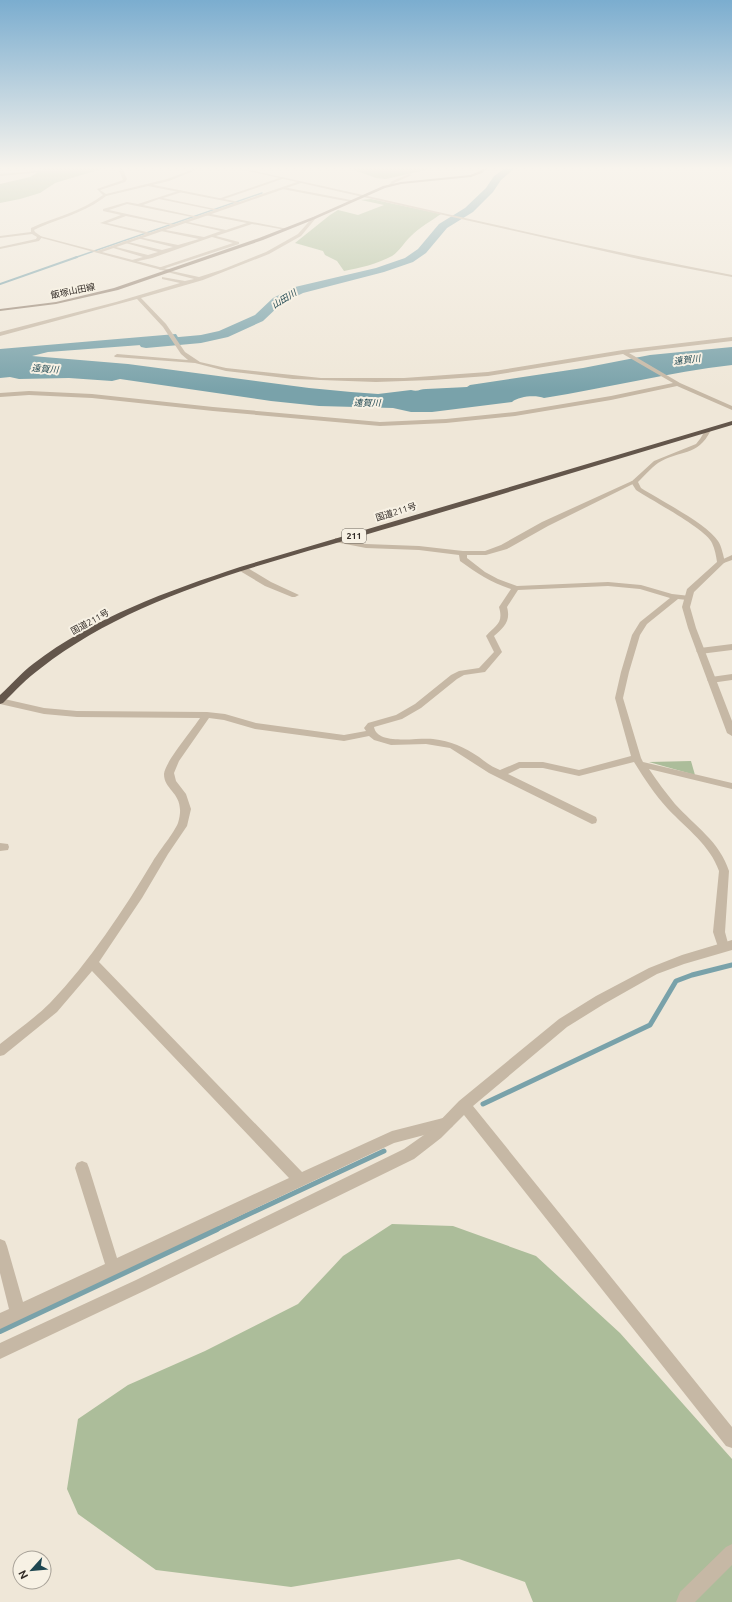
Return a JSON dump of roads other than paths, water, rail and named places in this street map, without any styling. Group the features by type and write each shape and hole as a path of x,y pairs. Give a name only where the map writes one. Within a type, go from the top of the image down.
{"highway":[{"name":"国道211号","path":"0,701 36,666 63,648 107,623 172,593 243,568 732,423"}],"main road":[{"path":"169,271 250,242"},
{"name":"飯塚山田線","path":"0,310 56,303 91,296 162,273"}],"street":[{"path":"0,248 32,242"},
{"path":"58,242 134,262 186,284"},
{"path":"98,252 124,242 163,252"},
{"path":"156,242 180,247"},
{"path":"134,262 196,242"},
{"path":"162,273 237,243 233,242"},
{"path":"0,334 202,279 264,254 286,242"},
{"path":"568,242 643,259 732,276"},
{"path":"112,247 150,257"},
{"path":"162,273 169,271 202,279"},
{"path":"159,291 157,289 162,273"},
{"path":"138,297 169,330 182,354 198,362"},
{"path":"117,356 198,362 276,376 365,382 415,380 488,374 678,344 732,339"},
{"path":"625,353 677,383 732,408"},
{"path":"0,395 59,393 213,410 380,424 446,421 515,414 611,398 677,383"},
{"path":"338,540 366,546 419,548 477,554 494,551 545,524 634,482 656,462 682,453 698,444 703,440 708,430"},
{"path":"634,482 638,489 701,528 711,536 716,544 721,562"},
{"path":"464,553 463,559 482,574 495,581 516,588 608,584 641,587 676,597 687,598"},
{"path":"732,557 721,562 690,591 687,598 686,607 688,618 700,651 732,733"},
{"path":"243,568 268,584 295,595"},
{"path":"516,588 503,607 506,614 505,622 490,636 498,652 482,670 462,673 454,677 418,706 399,717 371,725 368,728 370,733 381,740 390,742 434,742 448,744 492,771 543,794 592,820"},
{"path":"0,1351 141,1285 409,1154 436,1134 464,1105 563,1023 600,1000 653,972 682,960 728,946 719,932 724,871 722,862 715,851 676,811 638,761 619,698 636,635 644,622 676,597"},
{"path":"700,651 732,647"},
{"path":"712,680 732,677"},
{"path":"0,701 44,711 77,714 207,715 225,717 255,726 344,738 370,733"},
{"path":"0,1051 53,1008 92,963 138,895 164,851 182,826 186,809 181,794 171,782 169,773 175,760 207,715"},
{"path":"500,774 519,766 544,765 579,773 638,761 732,786"},
{"path":"92,963 300,1180"},
{"path":"464,1105 732,1440"},
{"path":"0,1321 392,1137 447,1122"},
{"path":"82,1168 112,1268"},
{"path":"0,1246 18,1312"},
{"path":"685,1602 686,1598 732,1553"}],"water":[{"name":"遠賀川","path":"176,334 181,342 48,352 32,356 128,364 309,388 378,394 411,390 415,391 424,389 467,387 470,385 583,368 650,355 732,347 732,365 685,372 544,398 519,398 512,402 432,412 411,412 393,408 319,406 271,401 120,379 112,381 69,378 0,378 0,349"}],"waterway":[{"path":"74,258 121,242"},
{"name":"山田川","path":"146,344 201,339 223,334 259,318 277,301 299,290 380,270 409,260 422,251 430,242"},
{"path":"0,284 77,257"},
{"path":"483,1104 650,1025 676,981 692,975 732,965"},
{"path":"215,1230 384,1151"},
{"path":"0,1331 217,1229"}]}
